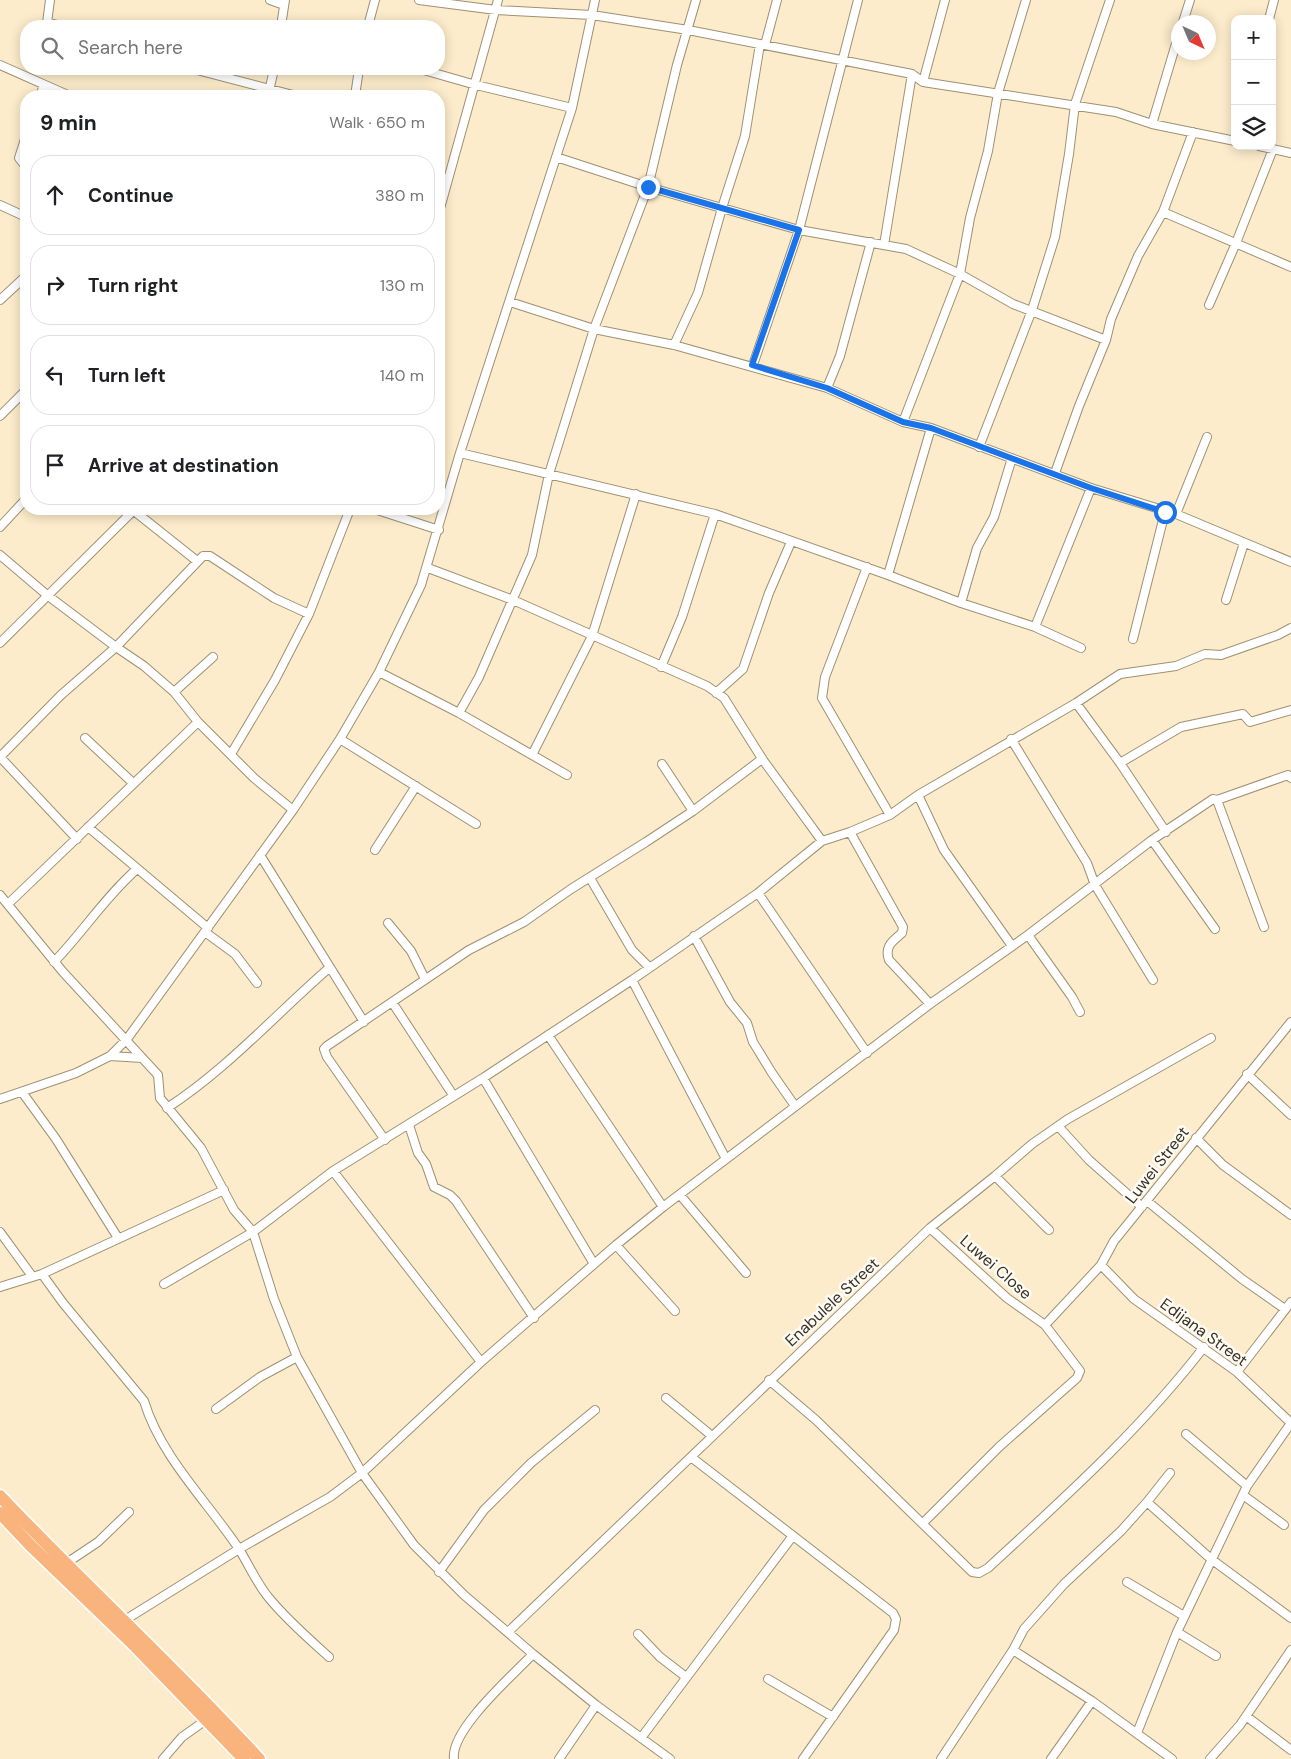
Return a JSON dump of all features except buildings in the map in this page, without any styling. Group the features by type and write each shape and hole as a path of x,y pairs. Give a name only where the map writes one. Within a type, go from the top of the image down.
{"highway":[{"path":"0,1496 65,1564 125,1620 218,1714 259,1759"},
{"path":"0,1513 244,1759"}],"street":[{"path":"46,20 50,0"},
{"path":"270,0 285,2 282,20"},
{"path":"370,20 375,0"},
{"path":"419,0 496,10 592,15 688,30 912,74 923,82 1075,104 1116,112 1152,124 1231,139"},
{"path":"445,187 476,85 498,0"},
{"path":"445,508 460,453 572,108 595,0"},
{"path":"459,713 479,677 532,555 549,474 594,329 648,187 677,65 696,0"},
{"path":"674,345 698,293 745,136 763,44 777,0"},
{"path":"752,365 799,230 858,0"},
{"path":"923,82 945,0"},
{"path":"903,422 960,274 970,218 988,150 998,94 1026,0"},
{"path":"978,447 1032,310 1055,237 1069,154 1075,104 1110,0"},
{"path":"1185,15 1190,0"},
{"path":"1270,15 1274,0"},
{"path":"1152,124 1171,60"},
{"path":"0,65 20,74"},
{"path":"884,244 912,74"},
{"path":"23,75 56,90"},
{"path":"212,75 260,90"},
{"path":"270,90 273,75"},
{"path":"355,90 358,75"},
{"path":"441,75 572,108"},
{"path":"42,90 44,85"},
{"path":"1055,473 1079,406 1106,340 1111,319 1138,256 1163,212 1193,132"},
{"path":"1208,305 1236,243 1273,150"},
{"path":"1276,150 1291,153"},
{"path":"556,156 648,187 799,230 906,249 960,274 1013,304 1106,340"},
{"path":"0,205 20,214"},
{"path":"1163,212 1291,267"},
{"path":"827,388 844,344 871,242"},
{"path":"0,300 20,282"},
{"path":"510,302 594,329 674,345 752,365 827,388 903,422 931,428 1091,488 1176,514 1291,562"},
{"path":"0,416 20,396"},
{"path":"888,575 931,428"},
{"path":"1176,514 1207,437"},
{"path":"460,453 714,514 888,575 961,603 1035,626 1081,648"},
{"path":"961,603 977,548 994,517 1012,458"},
{"path":"1035,626 1091,488"},
{"path":"532,755 592,636 636,494"},
{"path":"0,527 20,505"},
{"path":"1133,639 1165,512"},
{"path":"661,667 682,617 714,514"},
{"path":"0,643 129,515"},
{"path":"140,515 197,561"},
{"path":"231,754 275,680 310,614 348,515"},
{"path":"393,515 439,530"},
{"path":"0,1099 76,1073 110,1056 127,1038 293,810 340,740 379,672 428,568 443,515"},
{"path":"716,693 743,669 769,593 790,542"},
{"path":"1226,600 1244,543"},
{"path":"0,555 47,595 144,666 174,692 198,722 254,778 293,810"},
{"path":"77,839 0,757 62,695 116,647 197,561 203,556 210,556 274,598 310,614"},
{"path":"428,568 513,600 707,686 724,698 762,758 822,841"},
{"path":"867,568 825,677 822,698 890,815"},
{"path":"164,1284 253,1232 333,1171 483,1078 632,980 648,967 758,893 822,841 850,832 890,815 918,794 1076,703 1120,674 1176,666 1204,654 1221,655 1278,635 1291,628"},
{"path":"174,692 213,657"},
{"path":"379,672 459,713 567,774"},
{"path":"1076,703 1120,762 1166,832"},
{"path":"1120,762 1181,727 1243,714 1250,722 1291,710"},
{"path":"8,904 198,722"},
{"path":"85,738 133,783"},
{"path":"1011,739 1088,863 1095,885 1153,980"},
{"path":"340,740 476,824"},
{"path":"384,1140 325,1053 327,1046 425,978 469,950 524,922 571,889 693,811 762,758"},
{"path":"662,764 693,811"},
{"path":"125,1620 238,1549 330,1497 362,1473 481,1362 616,1245 663,1207 930,1004 1028,935 1152,840 1213,799 1217,800 1290,777 1291,784"},
{"path":"375,850 416,786"},
{"path":"918,794 944,850 1012,946"},
{"path":"1217,800 1264,927"},
{"path":"88,827 235,954 256,983"},
{"path":"850,832 903,927 902,933 887,947 886,952 889,960 930,1004"},
{"path":"1152,840 1215,929"},
{"path":"260,855 364,1022"},
{"path":"54,962 77,938 122,882 138,869"},
{"path":"590,878 632,950 648,967"},
{"path":"758,893 867,1053"},
{"path":"0,895 54,962 158,1075 160,1098 201,1148 234,1210 253,1232 274,1299 298,1357 362,1473 414,1545 439,1572 533,1654 596,1705 670,1759"},
{"path":"388,923 411,951 425,978"},
{"path":"1028,935 1072,997 1080,1012"},
{"path":"694,936 730,1002 747,1023 753,1042 772,1073 796,1106"},
{"path":"167,1108 221,1069 264,1025 329,968"},
{"path":"632,980 726,1159"},
{"path":"392,1002 453,1095"},
{"name":"Luwei Street","path":"1045,1325 1101,1265 1114,1241 1247,1074 1291,1022"},
{"path":"548,1035 663,1207"},
{"name":"Enabulele Street","path":"508,1632 769,1380 930,1228 1032,1144 1058,1126 1211,1038"},
{"path":"110,1056 142,1058"},
{"path":"1247,1074 1291,1115"},
{"path":"483,1078 594,1264"},
{"path":"22,1092 56,1139 118,1238"},
{"path":"409,1125 418,1153 426,1164 434,1186 450,1195 456,1201 534,1318"},
{"path":"1058,1126 1089,1160 1242,1279 1285,1309"},
{"path":"1196,1138 1223,1165 1291,1215"},
{"path":"333,1171 481,1362"},
{"path":"995,1176 1049,1230"},
{"path":"0,1287 42,1274 224,1190"},
{"path":"680,1195 746,1273"},
{"name":"Luwei Close","path":"923,1523 998,1447 1080,1375 1079,1369 1045,1325 1007,1298 930,1228"},
{"path":"0,1232 32,1276"},
{"path":"616,1245 675,1311"},
{"name":"Edijana Street","path":"1101,1265 1134,1299 1237,1372 1291,1423"},
{"path":"42,1274 68,1310 144,1401 150,1419 164,1442 238,1549 267,1596 290,1622 329,1657"},
{"path":"1237,1372 1291,1302"},
{"path":"769,1380 816,1420 972,1572 979,1573 988,1568 1129,1436 1170,1392 1204,1347"},
{"path":"216,1409 260,1377 298,1357"},
{"path":"666,1398 712,1436"},
{"path":"439,1572 484,1510 531,1463 595,1410"},
{"path":"1137,1733 1184,1616 1247,1486 1291,1423"},
{"path":"1186,1434 1247,1486"},
{"path":"691,1457 792,1537 893,1613 896,1619 894,1630 802,1759"},
{"path":"941,1759 1013,1650 1024,1629 1064,1584 1121,1531 1170,1473"},
{"path":"1243,1495 1284,1525"},
{"path":"1147,1502 1211,1559 1291,1618"},
{"path":"65,1564 98,1542 129,1512"},
{"path":"641,1738 792,1537"},
{"path":"1127,1582 1184,1616"},
{"path":"1177,1632 1216,1656"},
{"path":"638,1634 660,1657 686,1677"},
{"path":"1013,1650 1092,1701 1172,1759"},
{"path":"1210,1759 1246,1716 1291,1650"},
{"path":"454,1759 454,1746 470,1721 533,1654"},
{"path":"768,1679 832,1717"},
{"path":"1051,1759 1092,1701"},
{"path":"559,1759 596,1705"},
{"path":"1246,1716 1291,1750"},
{"path":"163,1759 182,1738 206,1720"}],"route":[{"path":"648,187 799,230 752,365 827,388 903,422 931,428 1091,488 1165,512"}]}
